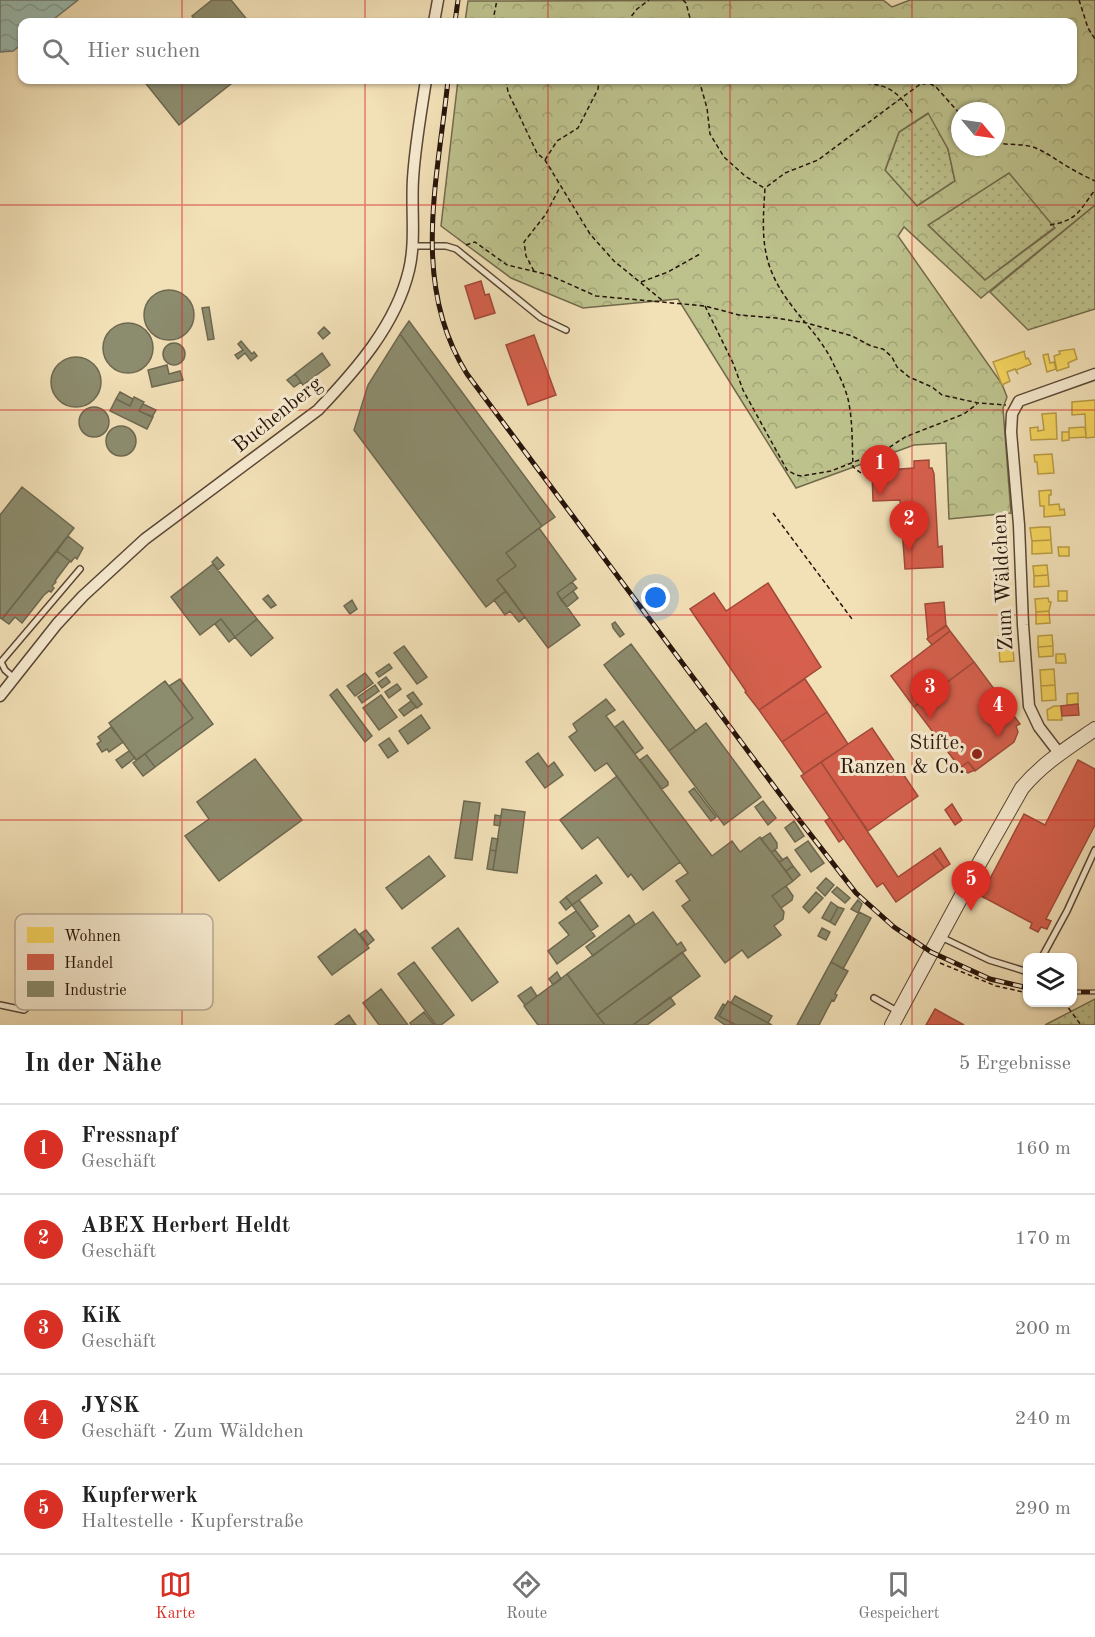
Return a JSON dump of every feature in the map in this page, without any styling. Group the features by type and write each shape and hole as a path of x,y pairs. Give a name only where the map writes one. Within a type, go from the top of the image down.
{"street":[{"path":"435,18 438,0"},
{"name":"Buchenberg","path":"0,696 57,624 83,596 145,539 318,410 343,384 387,326 407,277 412,246 416,148 425,84"},
{"path":"1017,404 1095,374"},
{"name":"Zum Wäldchen","path":"1017,404 1012,414 1011,432 1029,706 1039,727 1059,753"},
{"path":"892,1025 1016,797 1031,778 1059,753 1092,735"}],"lane":[{"path":"412,246 446,246 456,249 541,318 566,330"},
{"path":"14,678 5,670 1,662 80,569"},
{"path":"1044,953 1067,911 1095,850"},
{"path":"940,936 989,960 1023,970"},
{"path":"874,998 899,1012"},
{"path":"0,1005 15,1008"}],"path":[{"path":"495,18 497,0"},
{"path":"630,18 649,0"},
{"path":"683,0 690,18"},
{"path":"1079,0 1088,28 1095,39"},
{"path":"507,84 508,92 537,153 545,159 590,234 614,261 664,302"},
{"path":"545,159 557,141 578,128 598,84"},
{"path":"700,84 707,108 710,134 724,157 745,176 765,188"},
{"path":"869,84 891,88 901,97 913,114"},
{"path":"861,473 853,467 848,398 834,363 823,344 789,302 775,280 765,257 763,222 765,188 785,173 818,160 901,97 924,84"},
{"path":"931,84 951,104"},
{"path":"1005,144 1015,143 1033,148 1095,181"},
{"path":"535,271 526,256 524,242 546,214 561,185"},
{"path":"1050,225 1063,223 1076,216 1095,190"},
{"path":"456,249 475,242 507,265 549,274 596,296 705,306 739,315 807,323 852,336 871,346 883,349 909,378 932,387 942,395 978,404 1017,404"},
{"path":"640,282 668,272 700,254"},
{"path":"705,306 733,363 742,390 787,470 796,475 831,471 887,449 905,437 964,414 978,404"},
{"path":"773,513 852,619"},
{"path":"928,958 969,977 1023,992"},
{"path":"1068,1007 1081,1025"}],"green space":[{"path":"883,0 892,7 910,0 1095,0 1095,205 981,298 904,227 898,236 1002,384 1007,397 1003,408 1011,513 949,519 946,443 914,445 796,488 678,299 583,308 511,278 441,226 458,84 1077,84 1077,18 466,18 468,1","holes":["928,113 948,149 955,181 917,206 885,170 899,132","1009,173 1055,228 985,280 928,225"]},
{"path":"929,113 948,149 955,181 917,206 885,171 899,132"},
{"path":"1009,172 1055,227 985,280 928,225"},
{"path":"1095,205 1095,309 1028,330 990,292"},
{"path":"1095,999 1095,1025 1045,1025"}],"water":[{"path":"0,0 78,0 55,18 18,18 18,47 13,51 0,52"}],"building: Wohnen":[{"path":"1074,349 1077,359 1068,363 1069,367 1057,371 1054,356 1060,354 1059,351"},
{"path":"1025,351 1026,359 1028,358 1031,364 1016,370 1018,374 1015,369 1007,372 1010,381 1002,385 993,362"},
{"path":"1048,354 1050,363 1054,362 1056,369 1047,372 1043,355"},
{"path":"1095,400 1095,437 1086,438 1085,414 1072,415 1072,402"},
{"path":"1056,413 1057,439 1031,440 1030,428 1038,427 1038,431 1044,430 1042,414"},
{"path":"1085,427 1086,437 1069,438 1069,428"},
{"path":"1062,432 1069,432 1069,440 1062,441"},
{"path":"1052,454 1054,473 1038,474 1034,455"},
{"path":"1051,490 1049,505 1059,504 1060,510 1064,509 1065,515 1044,517 1044,506 1040,506 1039,491"},
{"path":"1050,527 1051,540 1032,541 1030,528"},
{"path":"1051,540 1052,553 1032,554 1032,541"},
{"path":"1058,547 1069,547 1069,556 1059,556"},
{"path":"1047,565 1048,575 1034,576 1033,566"},
{"path":"1048,575 1049,586 1034,587 1034,576"},
{"path":"1058,591 1067,591 1067,601 1058,601"},
{"path":"1048,598 1051,602 1049,611 1036,612 1035,599"},
{"path":"1049,611 1050,623 1036,624 1036,612"},
{"path":"1052,635 1053,646 1038,647 1038,636"},
{"path":"998,636 1012,636 1014,661 1000,662"},
{"path":"1053,646 1053,656 1039,657 1038,647"},
{"path":"1056,654 1065,654 1066,663 1056,663"},
{"path":"1054,669 1055,685 1041,686 1040,670"},
{"path":"1055,685 1056,700 1042,701 1041,686"},
{"path":"1078,693 1078,704 1067,705 1067,694"},
{"path":"1054,706 1061,706 1062,720 1048,720 1047,710"}],"building: Handel":[{"path":"481,281 485,295 489,294 495,313 475,319 465,286"},
{"path":"534,335 556,395 528,405 506,345"},
{"path":"929,460 929,468 932,468 934,474 938,547 942,546 943,567 905,569 900,500 873,501 872,471 914,468 914,461"},
{"path":"768,583 821,667 759,710 690,609 714,593 726,611"},
{"path":"944,602 946,626 928,638 925,604"},
{"path":"946,625 950,631 932,645 927,639"},
{"path":"950,631 974,662 914,707 891,676"},
{"path":"974,662 1020,724 1016,726 1018,732 1014,742 975,771 968,762 960,768 914,707"},
{"path":"805,679 827,712 782,742 759,710"},
{"path":"1078,704 1079,715 1062,716 1061,706"},
{"path":"827,712 848,744 804,774 782,742"},
{"path":"872,728 918,796 868,831 821,762"},
{"path":"1078,760 1095,769 1095,825 1046,919 1051,921 1047,929 1041,927 1038,932 1030,928 1032,923 981,896 1024,814 1045,825"},
{"path":"821,762 898,877 933,853 944,868 896,902 883,883 877,887 801,776"},
{"path":"968,762 975,770 968,773 960,768"},
{"path":"952,804 962,820 955,825 945,810"},
{"path":"830,818 844,838 839,842 825,821"},
{"path":"940,848 950,864 944,868 933,853"},
{"path":"935,1009 964,1025 926,1025"}],"building: Industrie":[{"path":"212,0 231,0 246,18 194,18 192,16"},
{"path":"146,84 231,84 179,125"},
{"path":"169,290 178,292 189,301 194,315 192,324 183,335 169,340 160,338 149,329 144,315 146,306 155,295"},
{"path":"209,307 214,339 208,340 202,308"},
{"path":"409,321 555,517 542,526 400,334"},
{"path":"128,323 146,330 153,348 146,366 128,373 110,366 103,348 110,330"},
{"path":"324,327 330,333 323,339 318,333"},
{"path":"400,334 542,526 506,553 516,566 497,580 506,591 486,607 354,430 368,385"},
{"path":"241,341 252,354 254,352 257,356 251,361 245,353 238,359 235,355 243,350 238,344"},
{"path":"174,343 182,346 185,354 182,362 174,365 166,362 163,354 166,346"},
{"path":"322,353 330,365 303,385 295,374"},
{"path":"76,357 94,364 101,382 94,400 76,407 58,400 51,382 58,364"},
{"path":"167,365 169,374 180,371 183,380 152,387 148,370"},
{"path":"295,374 301,382 294,387 287,380"},
{"path":"120,392 133,399 130,406 116,399"},
{"path":"134,397 144,402 139,411 153,417 147,429 110,411 116,399 130,406"},
{"path":"143,404 156,410 152,417 139,411"},
{"path":"94,407 105,411 109,422 105,433 94,437 83,433 79,422 83,411"},
{"path":"121,426 132,430 136,441 132,452 121,456 110,452 106,441 110,430"},
{"path":"22,487 74,528 2,619 0,618 0,515"},
{"path":"539,528 576,579 557,593 580,625 548,648 497,580 516,566 506,553"},
{"path":"68,536 83,548 77,559 75,557 71,562 57,551"},
{"path":"57,551 70,561 55,581 51,592 44,595 22,623 15,617 9,624 2,619"},
{"path":"217,557 224,565 218,570 212,562"},
{"path":"213,564 257,619 235,637 221,619 200,635 171,597"},
{"path":"572,582 577,588 561,600 557,593"},
{"path":"506,591 525,617 519,622 510,611 505,615 494,600"},
{"path":"573,591 578,598 567,607 561,600"},
{"path":"268,595 276,605 271,608 263,599"},
{"path":"352,600 357,609 350,614 344,606"},
{"path":"221,619 235,637 229,642 215,624"},
{"path":"257,619 273,638 251,656 235,637"},
{"path":"615,622 624,634 620,637 613,628 612,624"},
{"path":"631,644 696,731 669,751 604,665"},
{"path":"404,646 427,677 417,684 394,653"},
{"path":"389,664 392,668 379,677 376,673"},
{"path":"365,673 373,683 355,696 347,686"},
{"path":"386,677 390,682 382,688 378,683"},
{"path":"180,679 213,724 155,767 145,754 193,718 169,686"},
{"path":"165,681 193,718 136,760 109,723"},
{"path":"397,684 401,689 389,698 385,692"},
{"path":"375,685 379,691 362,703 358,697"},
{"path":"337,689 372,736 365,742 330,695"},
{"path":"413,692 422,704 417,708 407,696"},
{"path":"381,695 397,717 379,730 363,708"},
{"path":"606,699 615,710 606,716 712,856 732,841 740,852 760,837 793,881 772,896 784,912 783,919 774,926 781,935 748,958 742,950 725,963 682,906 690,900 676,881 688,873 607,763 595,771 569,737 577,731 573,724"},
{"path":"411,701 416,707 404,716 399,710"},
{"path":"421,715 430,728 408,744 399,731"},
{"path":"623,721 643,748 635,754 615,727"},
{"path":"706,723 761,797 724,825 669,751"},
{"path":"111,727 123,742 109,752 107,749 102,752 97,744 101,741 98,737"},
{"path":"389,738 398,751 388,758 379,745"},
{"path":"129,751 135,758 122,768 116,760"},
{"path":"538,753 548,767 554,762 563,775 545,788 526,762"},
{"path":"145,754 155,767 143,776 133,763"},
{"path":"647,755 668,782 668,785 662,789 640,760"},
{"path":"255,759 302,820 219,881 185,836 209,819 197,802"},
{"path":"617,776 680,862 643,890 631,874 628,877 598,837 582,849 560,820"},
{"path":"694,788 716,817 711,821 689,792"},
{"path":"464,801 480,803 472,860 455,858"},
{"path":"763,801 776,818 768,825 755,807"},
{"path":"502,809 525,812 517,873 493,870"},
{"path":"495,815 501,816 500,826 494,825"},
{"path":"794,821 804,836 795,842 785,828"},
{"path":"770,833 777,843 777,848 771,852 761,839"},
{"path":"492,838 498,839 496,851 490,850"},
{"path":"808,841 824,863 811,872 795,850"},
{"path":"490,850 496,851 493,870 487,869"},
{"path":"775,850 783,860 779,862 771,852"},
{"path":"429,856 445,876 402,909 386,888"},
{"path":"787,857 793,866 786,871 779,862"},
{"path":"793,866 800,875 793,881 786,871"},
{"path":"596,875 602,883 572,905 566,897"},
{"path":"826,878 834,885 825,896 817,888"},
{"path":"786,886 793,896 792,900 781,908 772,896"},
{"path":"837,887 850,898 845,903 832,892"},
{"path":"816,892 823,898 809,913 803,907"},
{"path":"566,897 572,905 566,910 560,902"},
{"path":"579,900 598,926 591,931 572,905"},
{"path":"858,900 862,904 858,913 851,909"},
{"path":"831,902 838,907 830,922 822,918"},
{"path":"838,907 844,909 835,925 830,922"},
{"path":"576,911 595,936 557,964 548,951 569,935 559,923"},
{"path":"653,912 677,945 681,942 686,950 597,1015 567,974"},
{"path":"859,912 871,918 843,969 831,962"},
{"path":"629,915 635,924 593,956 586,947"},
{"path":"458,928 498,982 472,1001 432,948"},
{"path":"822,928 830,932 826,940 818,936"},
{"path":"355,929 369,948 332,975 318,957"},
{"path":"366,930 374,940 368,945 360,934"},
{"path":"682,952 700,976 633,1025 605,1025 597,1015"},
{"path":"414,962 454,1015 441,1025 436,1025 398,974"},
{"path":"831,962 848,971 835,994 837,995 834,1001 832,1000 819,1025 797,1025"},
{"path":"557,972 561,979 553,985 549,979"},
{"path":"567,974 605,1025 538,1025 524,1006"},
{"path":"531,987 537,996 525,1005 518,996"},
{"path":"381,989 408,1025 379,1025 363,1003"},
{"path":"735,996 772,1016 768,1023 731,1003"},
{"path":"670,997 675,1004 647,1025 633,1025"},
{"path":"728,1001 772,1025 736,1025 719,1016"},
{"path":"723,1004 725,1005 719,1016 736,1025 725,1025 715,1018"},
{"path":"424,1012 434,1025 411,1025 410,1023"},
{"path":"349,1015 356,1025 335,1025"}],"railway":[{"path":"456,18 458,0"},
{"path":"448,84 432,230 433,268 439,304 449,340 467,374 856,893 894,927 931,952 990,979 1023,987"},
{"path":"1077,992 1095,992"}],"place":[{"name":"Fressnapf","path":"880,495"},
{"name":"ABEX Herbert Heldt","path":"909,551"},
{"name":"KiK","path":"930,719"},
{"name":"JYSK","path":"998,737"},
{"name":"Stifte, Ranzen & Co.","path":"977,754"},
{"name":"Kupferwerk","path":"971,911"}]}
